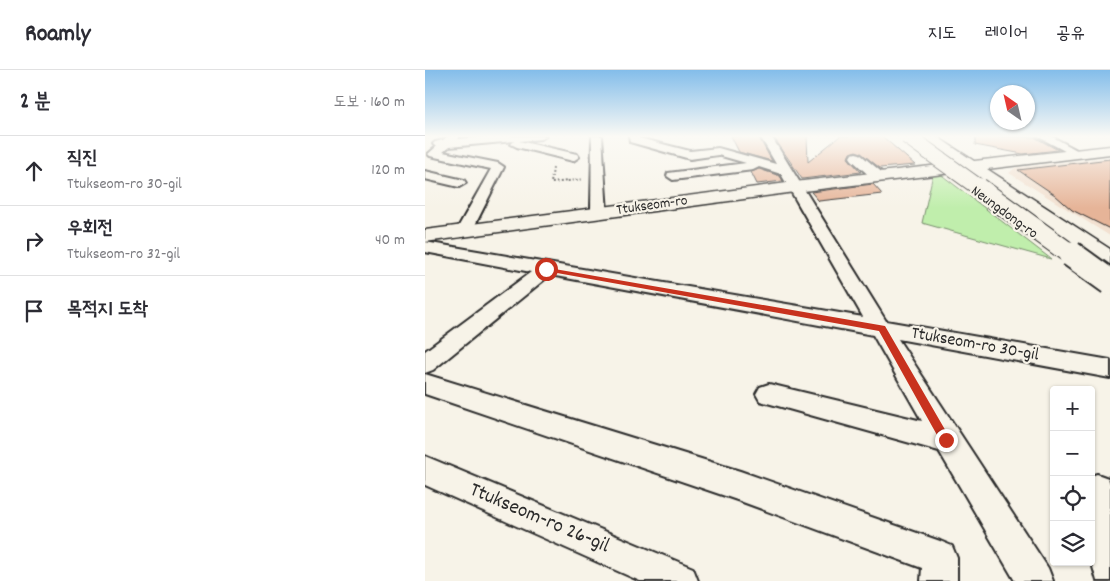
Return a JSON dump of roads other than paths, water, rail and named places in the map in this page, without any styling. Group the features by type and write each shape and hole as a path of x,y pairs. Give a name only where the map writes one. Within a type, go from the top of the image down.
{"main road":[{"name":"Neungdong-ro","path":"931,160 1110,291"},
{"path":"940,160 1110,282"},
{"path":"948,160 1110,274"},
{"name":"Neungdong-ro","path":"960,160 1110,260"},
{"name":"Ttukseom-ro","path":"425,236 599,213 790,179 879,177 1025,160"}],"street":[{"path":"464,231 498,167 482,160"},
{"path":"598,160 599,213"},
{"path":"747,160 764,165 790,179"},
{"path":"779,160 882,328 946,440 1035,581"},
{"path":"859,160 879,177"},
{"path":"673,176 764,165"},
{"path":"425,175 459,182"},
{"name":"Ttukseom-ro 30-gil","path":"425,247 1110,369"},
{"path":"425,364 546,269"},
{"path":"425,384 740,486 939,558 939,581"},
{"path":"769,394 946,440"},
{"name":"Ttukseom-ro 26-gil","path":"425,470 680,581"},
{"path":"1097,489 1110,570"}],"railway":[{"path":"942,160 983,189"},
{"path":"981,188 1077,256"},
{"path":"1075,254 1110,279"}]}
